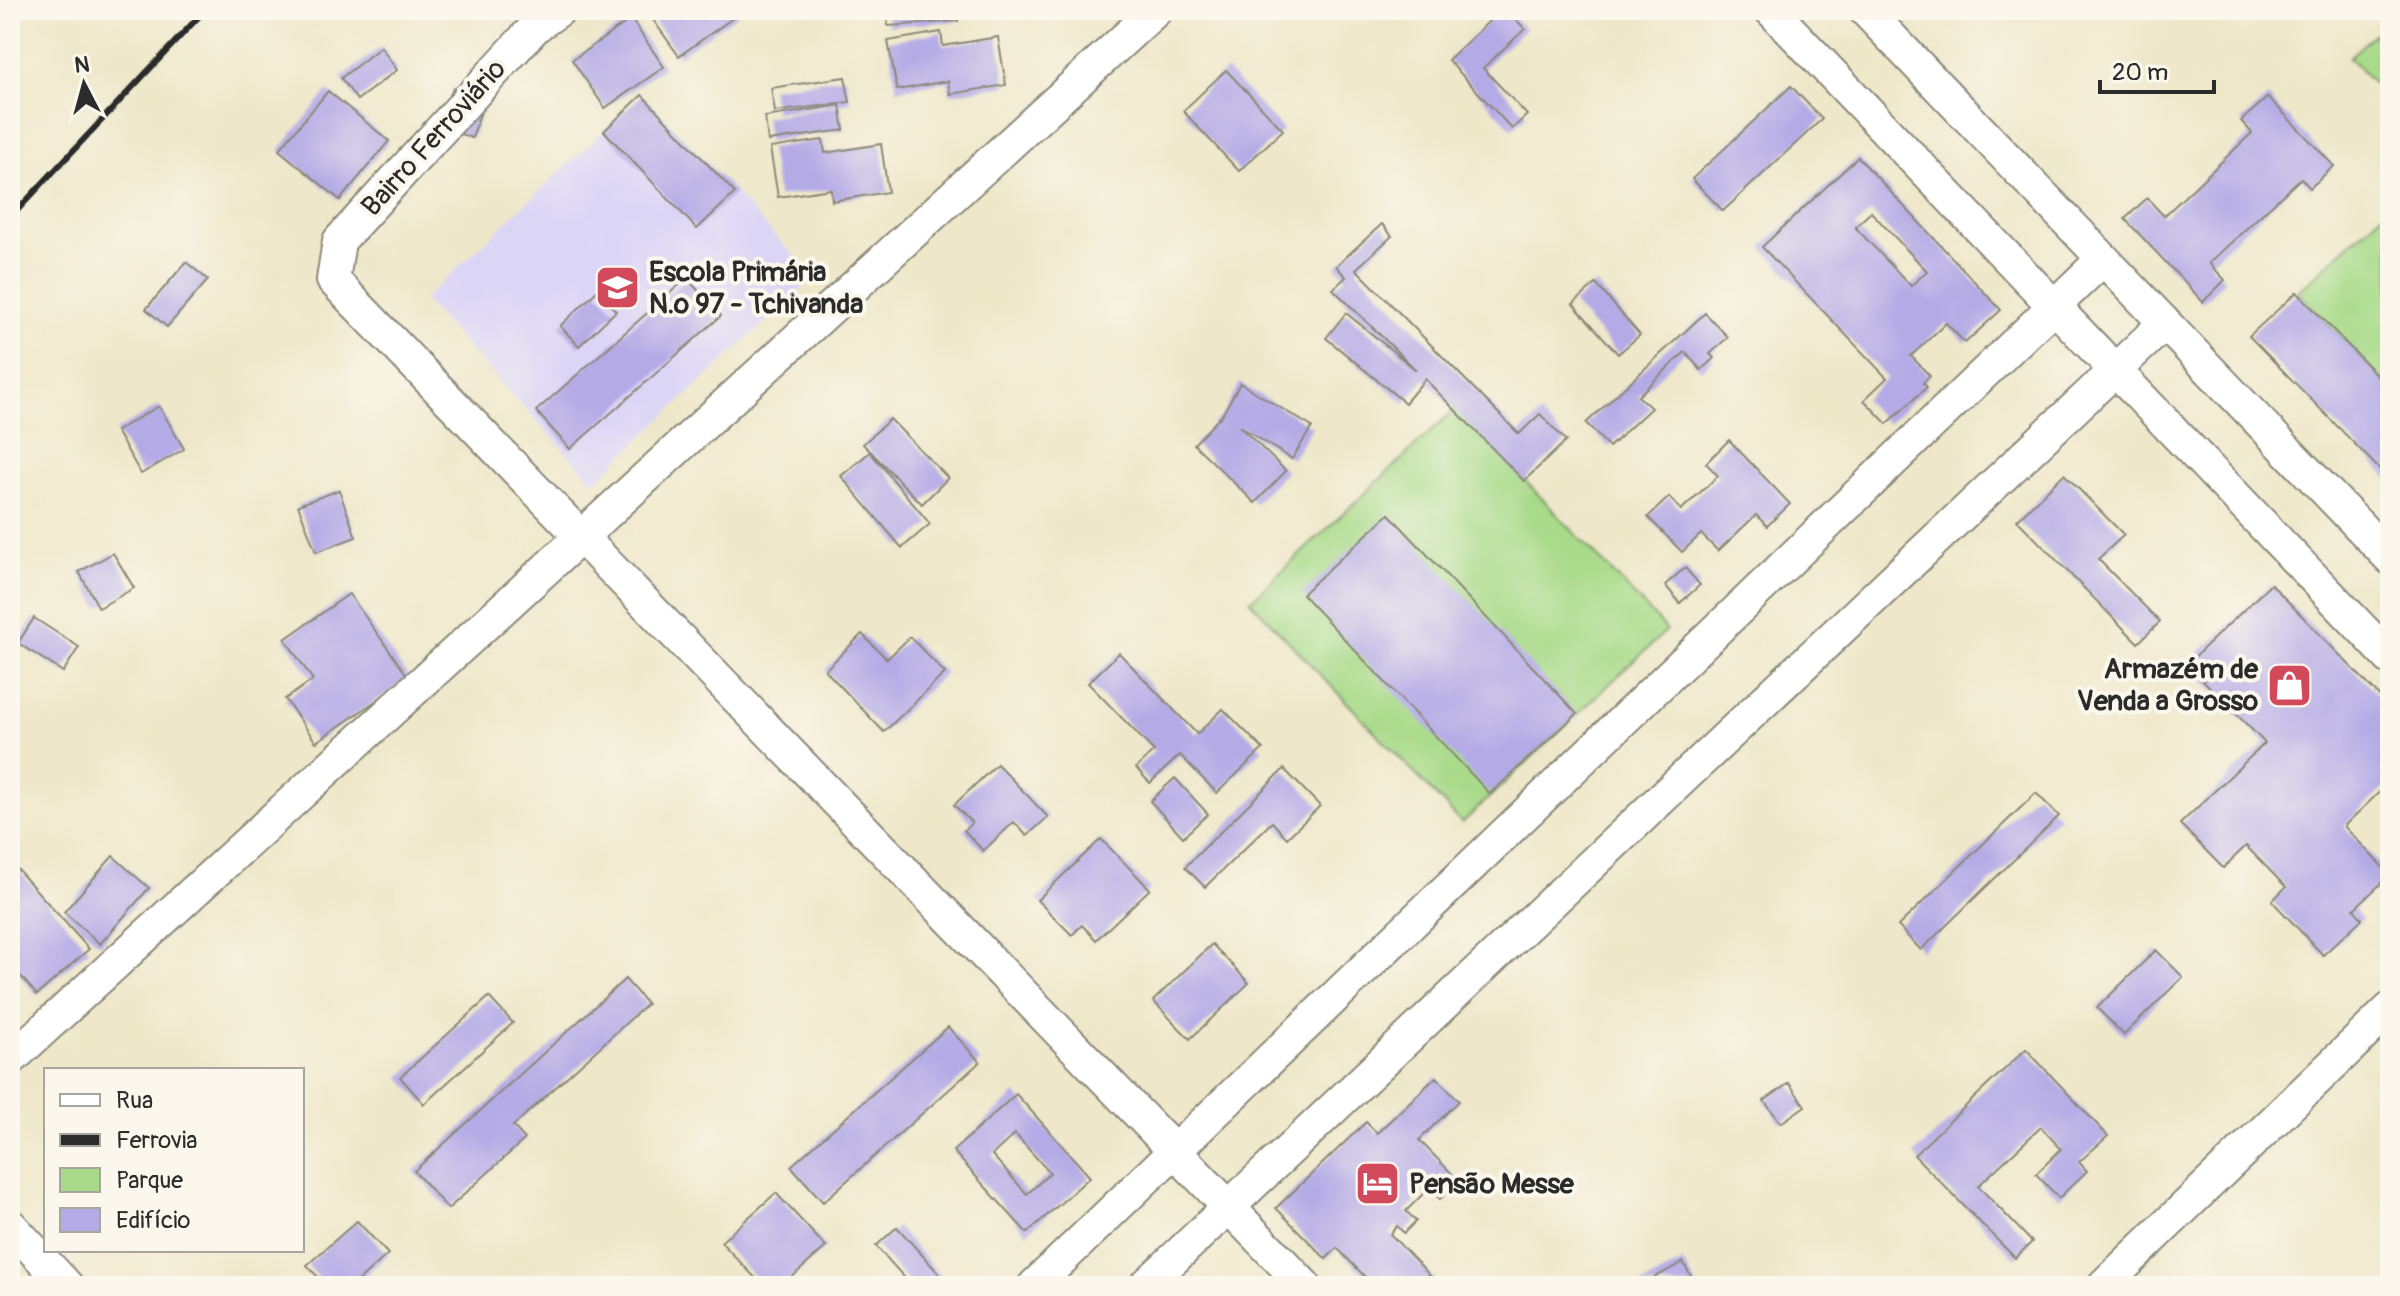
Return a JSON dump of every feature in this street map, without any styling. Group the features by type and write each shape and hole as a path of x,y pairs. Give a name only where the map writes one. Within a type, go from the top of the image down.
{"street":[{"name":"Bairro Ferroviário","path":"559,10 536,26 339,241 333,280 581,537"},
{"path":"10,1060 1156,10"},
{"path":"1771,10 2390,658"},
{"path":"1865,10 2390,558"},
{"path":"1034,1286 2103,259"},
{"path":"1145,1286 2165,323"},
{"path":"581,537 1305,1286"},
{"path":"2103,1286 2390,1009"},
{"path":"10,1225 67,1286"}],"shaded area":[{"name":"Escola Primária N.º 97 - Tchivanda","path":"642,95 814,277 594,482 423,300"}],"green space":[{"path":"2390,21 2390,101 2349,57"},
{"path":"2390,207 2390,389 2297,292"},
{"path":"1456,408 1667,630 1462,823 1250,601"}],"building":[{"path":"646,10 734,10 737,15 679,56"},
{"path":"887,10 957,10 958,21 888,26"},
{"path":"1501,10 1507,10 1525,29 1483,68 1527,115 1512,129 1448,60"},
{"path":"631,19 664,67 605,108 572,60"},
{"path":"941,32 943,46 998,37 1006,85 950,94 948,81 897,90 888,41"},
{"path":"381,47 397,70 357,100 341,78"},
{"path":"1226,70 1283,130 1239,171 1183,111"},
{"path":"845,77 850,102 775,112 771,88"},
{"path":"1791,86 1822,119 1723,211 1692,179"},
{"path":"453,88 485,99 472,138 441,127"},
{"path":"328,91 389,141 340,200 279,150"},
{"path":"642,95 735,193 697,229 604,131"},
{"path":"2268,97 2334,166 2310,188 2301,178 2209,263 2225,280 2203,302 2125,219 2147,198 2164,216 2252,133 2241,121"},
{"path":"840,105 844,130 768,141 765,117"},
{"path":"823,140 825,153 881,144 888,192 832,201 831,189 778,197 770,148"},
{"path":"1858,157 2001,310 1965,343 1946,323 1911,356 1930,376 1923,383 1927,387 1887,424 1864,400 1887,378 1762,247","holes":["1871,212 1927,271 1911,286 1855,227"]},
{"path":"1382,224 1392,236 1356,269 1519,434 1540,414 1566,441 1524,481 1425,379 1405,403 1326,338 1346,313 1416,370 1333,289 1346,277 1336,266"},
{"path":"186,262 208,280 167,327 146,309"},
{"path":"687,278 721,316 570,449 536,411"},
{"path":"1596,284 1640,335 1618,354 1573,304"},
{"path":"597,291 616,311 579,346 560,326"},
{"path":"2297,292 2390,389 2390,480 2249,336"},
{"path":"1705,313 1728,337 1710,354 1714,358 1701,370 1685,352 1638,396 1651,408 1609,447 1586,423"},
{"path":"1240,383 1312,427 1292,459 1239,426 1286,471 1255,503 1194,444 1222,415"},
{"path":"159,406 184,449 141,474 116,431"},
{"path":"890,419 948,478 922,504 863,444"},
{"path":"1729,440 1790,504 1767,526 1756,515 1718,551 1701,534 1682,552 1648,517 1669,497 1681,510 1718,476 1706,463"},
{"path":"870,452 930,524 902,548 841,476"},
{"path":"2064,474 2124,535 2098,559 2160,622 2138,643 2017,520"},
{"path":"339,490 356,537 316,552 298,505"},
{"path":"1389,514 1577,714 1490,794 1302,594"},
{"path":"113,553 134,588 99,608 79,572"},
{"path":"1685,568 1700,585 1680,603 1665,585"},
{"path":"2271,584 2390,707 2390,782 2344,826 2390,875 2354,909 2362,919 2323,955 2272,901 2286,887 2246,846 2223,868 2180,824 2265,743 2187,664"},
{"path":"349,594 409,678 316,742 285,699 313,680 285,639"},
{"path":"34,618 79,647 63,672 18,643"},
{"path":"862,634 887,659 910,637 945,673 884,732 825,670"},
{"path":"1119,653 1197,734 1223,709 1263,749 1217,793 1180,755 1150,783 1136,768 1154,751 1088,683"},
{"path":"997,764 1048,817 1027,836 1014,822 983,851 964,830 972,823 954,805"},
{"path":"1284,769 1320,806 1287,838 1272,822 1205,887 1185,867"},
{"path":"1175,778 1208,814 1183,837 1150,801"},
{"path":"2036,793 2059,816 1921,950 1898,926"},
{"path":"1101,839 1150,889 1096,940 1082,925 1072,935 1037,900"},
{"path":"113,856 149,888 100,944 64,912"},
{"path":"10,861 89,949 37,995 10,964"},
{"path":"1212,944 1249,983 1190,1039 1153,1001"},
{"path":"2156,950 2183,977 2124,1035 2097,1008"},
{"path":"625,979 647,1004 513,1126 525,1139 448,1209 414,1171"},
{"path":"489,997 513,1023 424,1104 400,1077"},
{"path":"948,1027 980,1062 823,1202 791,1166"},
{"path":"2026,1049 2108,1136 2079,1162 2087,1171 2059,1198 2036,1174 2061,1149 2041,1127 1978,1186 2032,1242 2015,1258 1914,1155"},
{"name":"Pensão Messe","path":"1436,1077 1459,1101 1419,1140 1459,1181 1440,1199 1429,1188 1406,1211 1416,1221 1404,1233 1397,1226 1390,1234 1440,1286 1374,1286 1337,1248 1326,1259 1276,1208 1366,1122 1377,1133"},
{"path":"1789,1083 1805,1106 1781,1123 1764,1101"},
{"path":"1016,1094 1090,1177 1027,1233 953,1151","holes":["1015,1134 1050,1173 1027,1194 992,1155"]},
{"path":"776,1193 826,1247 782,1286 763,1286 721,1242"},
{"path":"357,1221 388,1254 353,1286 326,1286 307,1265"},
{"path":"897,1227 942,1277 931,1286 912,1286 876,1246"},
{"path":"1683,1262 1697,1286 1639,1286"}],"railway":[{"path":"10,218 205,10"}],"place":[{"name":"Escola Primária N.º 97 - Tchivanda","path":"618,288"},
{"name":"Armazém de Venda a Grosso","path":"2289,685"},
{"name":"Pensão Messe","path":"1378,1184"}]}
